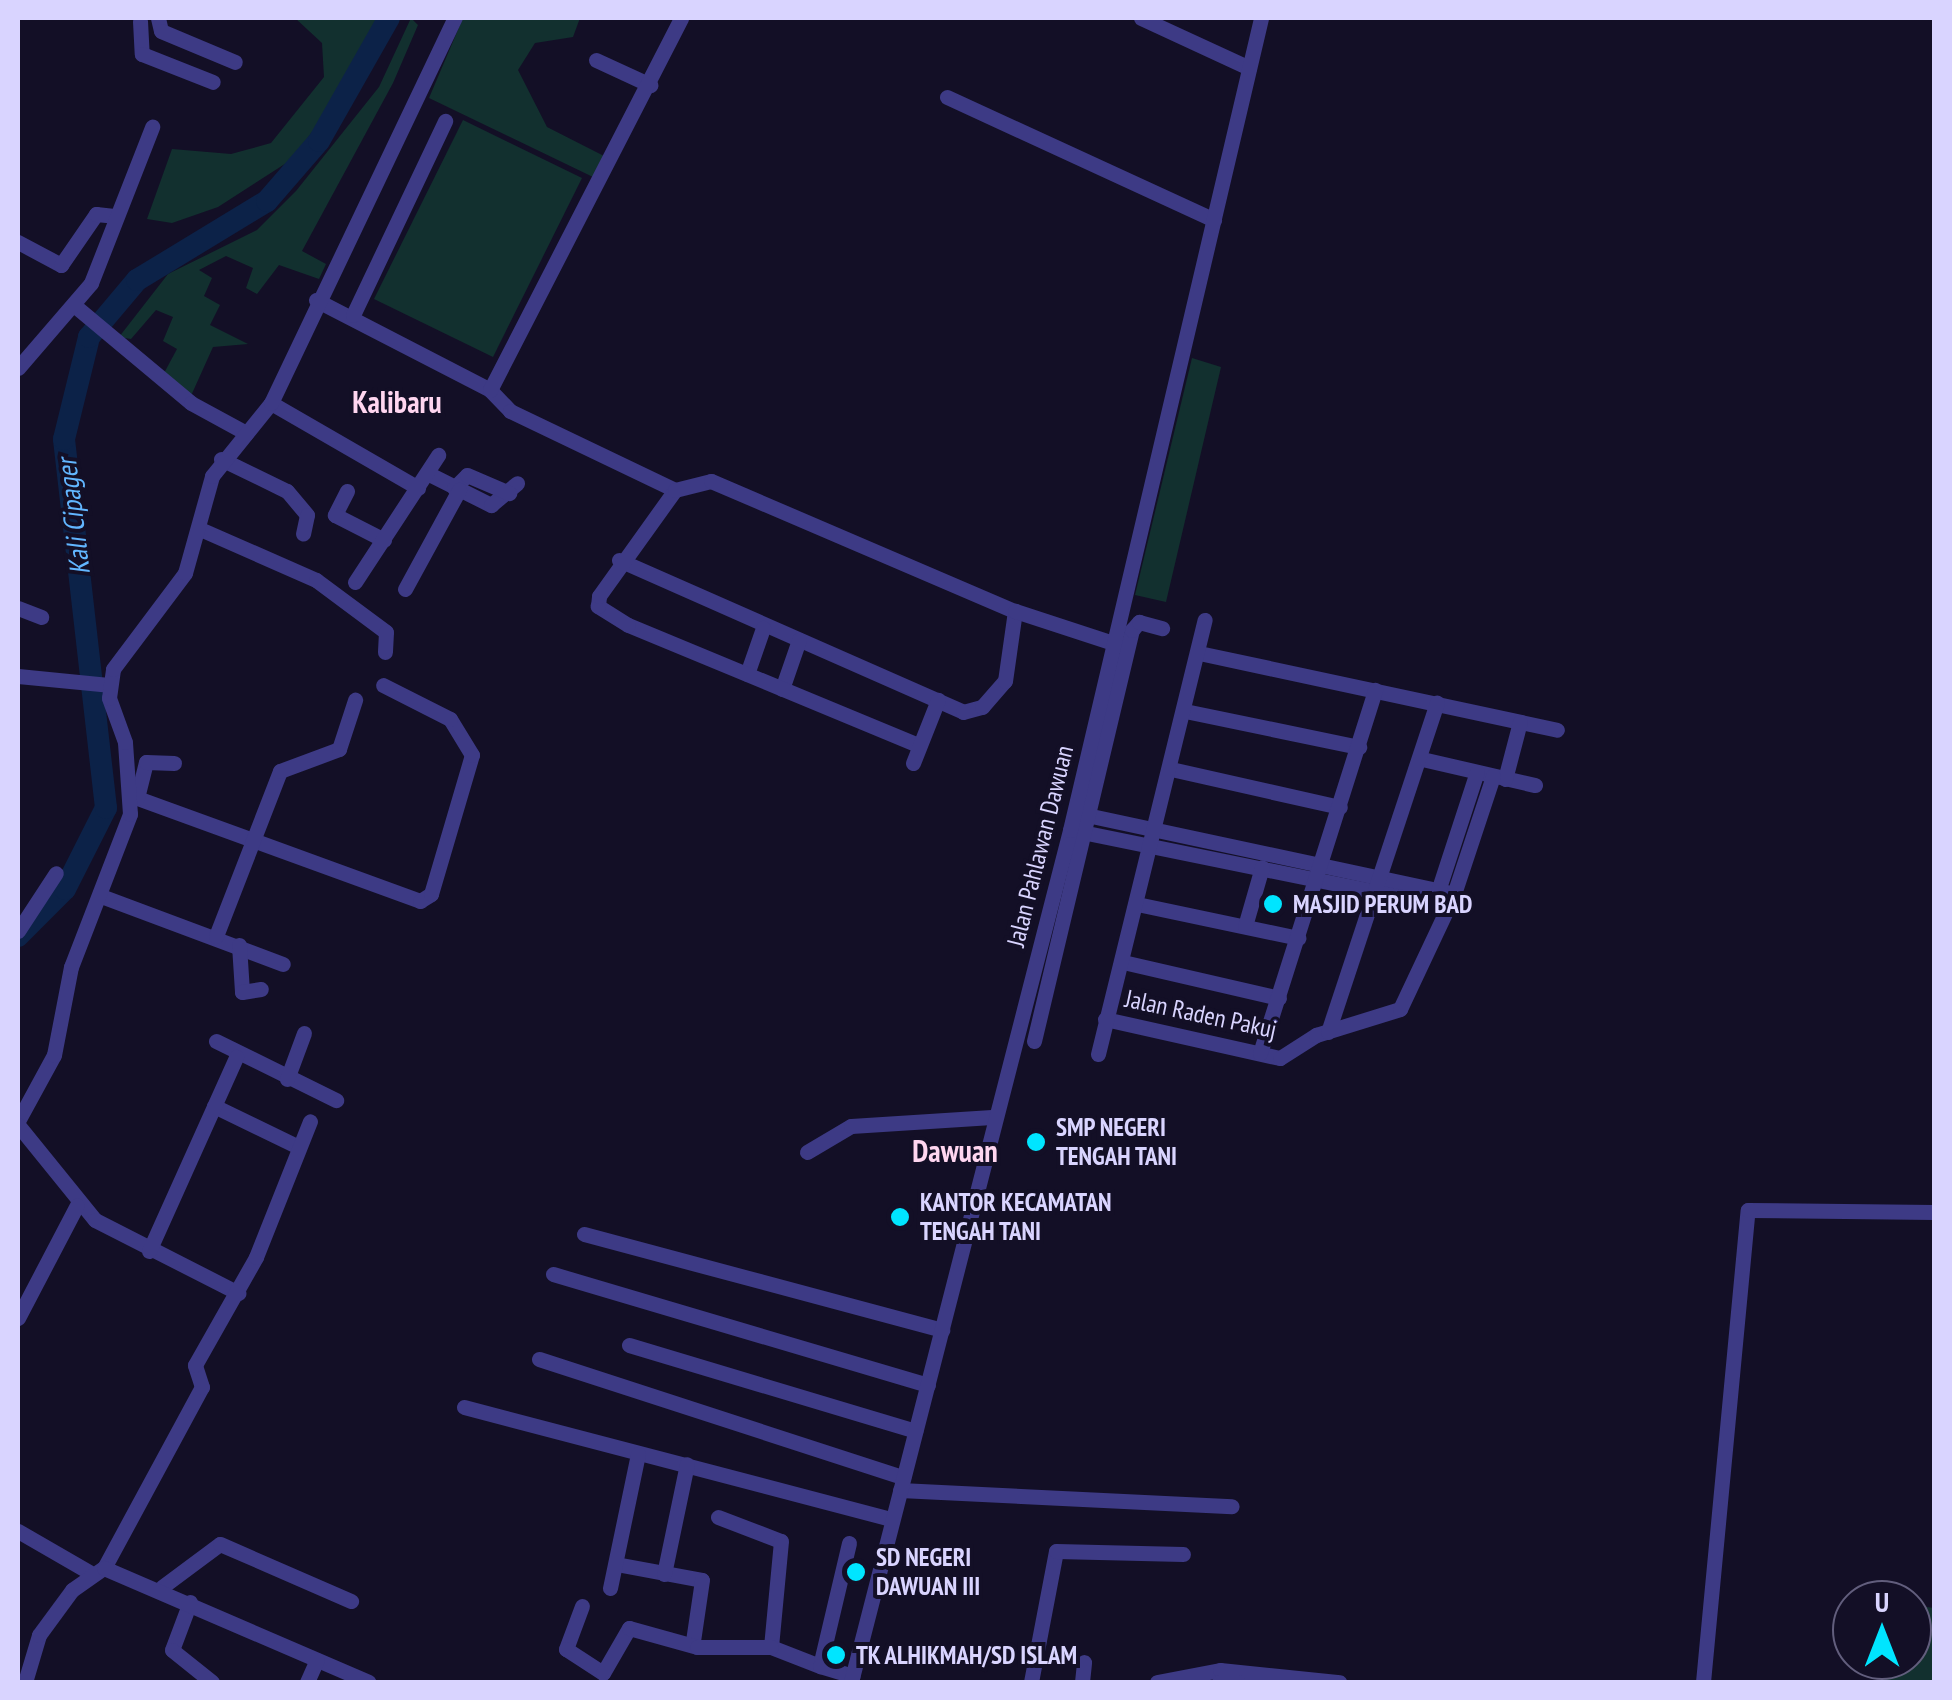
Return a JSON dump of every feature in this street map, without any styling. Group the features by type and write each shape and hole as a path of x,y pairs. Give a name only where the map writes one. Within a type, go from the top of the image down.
{"street":[{"path":"158,18 161,30 235,62"},
{"path":"105,685 161,616 200,529 221,460 271,404 316,300 416,115 455,18"},
{"path":"490,390 650,85 681,18"},
{"path":"1141,18 1249,68"},
{"path":"136,19 142,54 213,82"},
{"name":"Jalan Pahlawan Dawuan","path":"1083,814 1116,644 1258,19"},
{"path":"596,60 650,85"},
{"path":"946,97 1214,220"},
{"path":"353,314 444,121"},
{"path":"18,368 81,311 114,216 152,127"},
{"path":"18,242 61,265 96,214 114,216"},
{"path":"316,300 353,314 490,390 510,410 675,490 722,484 1015,611 1116,644"},
{"path":"81,311 116,342 246,433"},
{"path":"271,404 422,480 456,489"},
{"path":"355,582 438,455"},
{"path":"221,460 288,491 308,514 304,534"},
{"path":"404,589 418,554 467,475 513,488"},
{"path":"675,490 619,560 598,606 746,674 918,745"},
{"path":"348,491 335,515 418,554"},
{"path":"200,529 316,580 386,632 384,652"},
{"path":"619,560 763,628 968,712 994,696 1015,611"},
{"path":"18,608 41,617"},
{"path":"1098,1054 1172,769 1205,620"},
{"path":"1034,1041 1083,814 1132,630 1140,622 1162,628"},
{"path":"746,674 763,628"},
{"path":"782,689 799,640"},
{"path":"1199,653 1557,730"},
{"path":"18,676 105,685"},
{"path":"105,685 133,797"},
{"path":"133,797 415,902 432,894 471,749 450,720 383,685"},
{"path":"1260,1053 1375,690"},
{"path":"216,936 248,840 280,771 339,749 355,700"},
{"path":"913,763 938,700"},
{"path":"1328,1032 1382,886 1437,703"},
{"path":"1185,711 1360,747"},
{"name":"Jalan Raden Pakuj","path":"1105,1019 1286,1057 1328,1032 1400,1008 1492,776 1520,722"},
{"path":"1422,759 1535,785"},
{"path":"174,764 146,762 101,896 71,966 54,1055 18,1123 78,1205 149,1251 238,1293"},
{"path":"1172,769 1340,807"},
{"path":"1083,814 1152,838 1262,867 1320,873"},
{"path":"1079,831 1152,838 1446,897"},
{"name":"Jalan Pahlawan Dawuan","path":"851,1679 892,1519 905,1487 992,1117 1079,831"},
{"path":"1245,926 1262,867"},
{"path":"18,931 56,874"},
{"path":"101,896 283,964"},
{"path":"1137,904 1298,938"},
{"path":"239,945 242,992 261,989"},
{"path":"1123,962 1278,998"},
{"path":"288,1078 304,1033"},
{"path":"216,1041 236,1057 336,1100"},
{"path":"149,1251 236,1057"},
{"path":"214,1106 299,1147"},
{"path":"806,1152 851,1126 992,1117"},
{"path":"25,1682 39,1634 97,1570 202,1387 195,1364 238,1293 310,1121"},
{"path":"18,1318 78,1205"},
{"path":"1703,1682 1748,1210 1934,1212"},
{"path":"584,1234 942,1330"},
{"path":"553,1274 928,1385"},
{"path":"629,1345 915,1432"},
{"path":"539,1359 905,1487 1232,1506"},
{"path":"464,1407 892,1519"},
{"path":"610,1588 638,1454"},
{"path":"664,1574 686,1464"},
{"path":"718,1517 781,1542 771,1647"},
{"path":"18,1531 97,1570 162,1587 369,1682"},
{"path":"820,1666 849,1543"},
{"path":"162,1587 220,1544 352,1602"},
{"path":"1031,1682 1056,1551 1183,1554"},
{"path":"616,1564 702,1580 692,1642"},
{"path":"190,1602 172,1650 212,1682"},
{"path":"582,1606 566,1649 603,1673 624,1628 736,1652 771,1647 851,1679"},
{"path":"306,1682 316,1660"},
{"path":"1082,1682 1084,1662"},
{"path":"1157,1682 1220,1670 1338,1682"},
{"path":"1219,1682 1238,1682"}],"green space":[{"path":"295,18 380,18 343,91 291,160 218,207 172,223 147,219 172,149 231,154 271,143 324,77 322,43"},
{"path":"411,18 418,25 393,83 302,251 326,264 319,279 279,265 257,294 246,288 253,268 226,256 199,270 212,278 204,296 220,305 210,325 248,344 213,347 190,398 163,375 177,349 163,341 173,317 156,310 131,339 119,337 168,274 257,230 296,191 379,87"},
{"path":"463,18 580,18 573,37 535,43 518,70 547,127 604,156 593,177 429,98"},
{"path":"463,120 582,178 493,357 374,299"},
{"path":"1192,358 1221,367 1166,602 1135,595"},
{"path":"1934,1608 1934,1682 1885,1682 1932,1680"}],"waterway":[{"name":"Kali Cipager","path":"18,936 65,889 106,808 64,439 89,337 137,280 267,201 319,141 389,18"}],"place":[{"name":"MASJID PERUM BAD","path":"1273,904"},
{"name":"SMP NEGERI TENGAH TANI","path":"1036,1142"},
{"name":"KANTOR KECAMATAN TENGAH TANI","path":"900,1217"},
{"name":"SD NEGERI DAWUAN III","path":"856,1572"},
{"name":"TK ALHIKMAH/SD ISLAM","path":"836,1655"}],"district":[{"name":"Kalibaru","path":"397,402"},
{"name":"Dawuan","path":"955,1151"}]}
